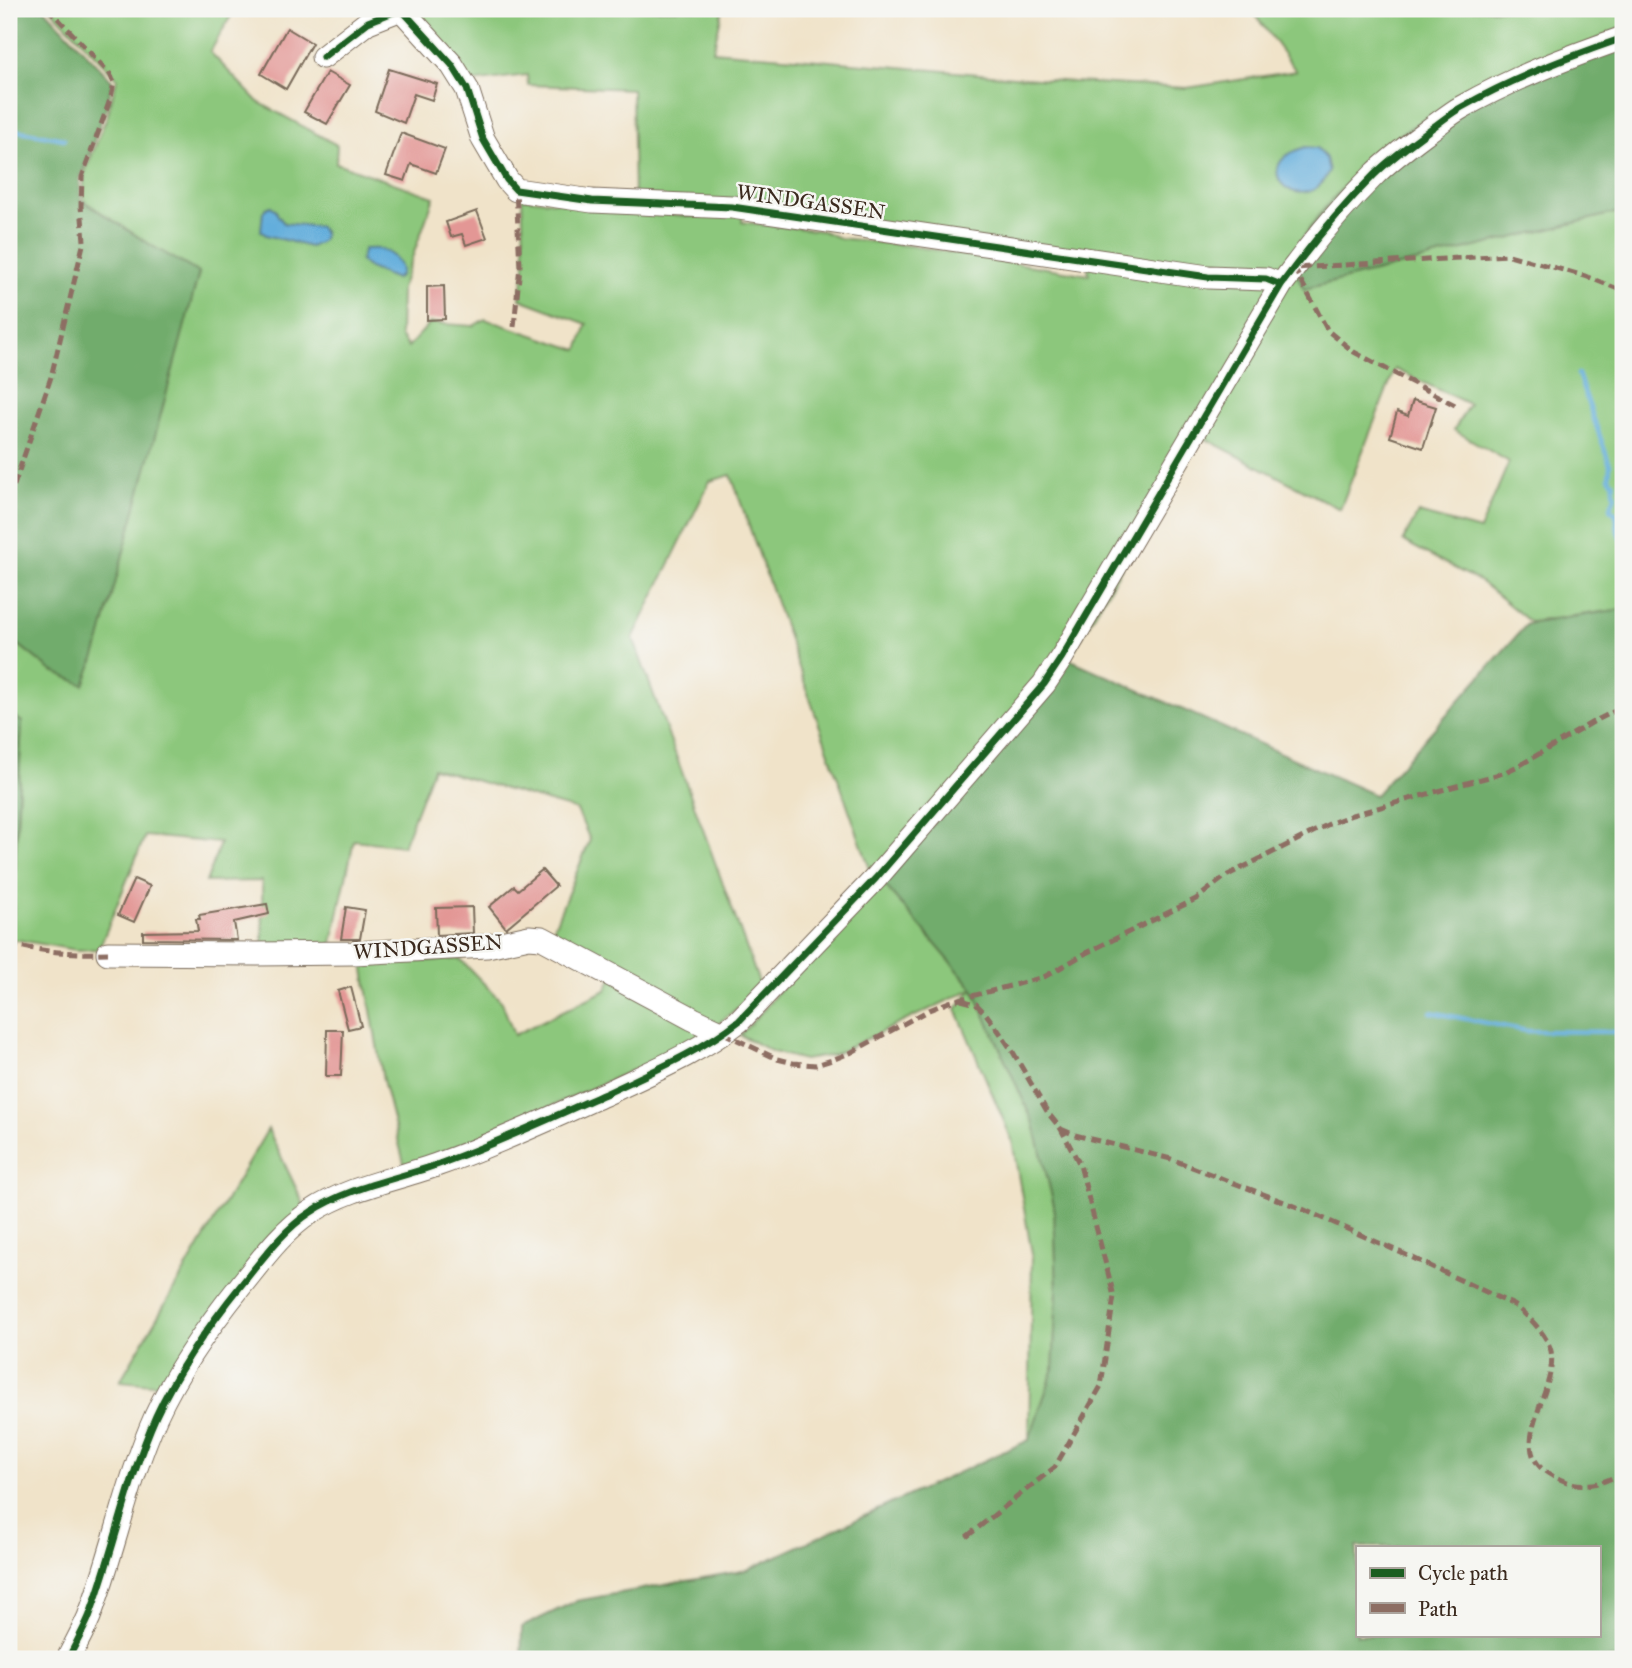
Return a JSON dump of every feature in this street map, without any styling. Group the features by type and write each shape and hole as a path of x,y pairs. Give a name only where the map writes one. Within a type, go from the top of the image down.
{"street":[{"name":"WINDGASSEN","path":"323,57 368,22 401,9 452,65 467,89 483,139 507,180 516,190 592,201 732,207 1208,277 1266,279 1281,285"},
{"path":"68,1659 88,1619 138,1461 156,1416 196,1344 270,1248 292,1226 329,1202 458,1157 538,1124 679,1059 739,1021 876,878 1044,684 1281,285 1318,238 1375,174 1460,108 1567,57 1623,38"},
{"name":"WINDGASSEN","path":"108,953 354,953 487,946 530,937 541,938 693,1020 723,1033"}],"green space":[{"path":"9,9 45,9 112,81 108,102 80,179 81,200 199,273 97,651 84,685 52,671 9,637"},
{"path":"51,9 235,9 210,52 258,102 337,145 336,163 434,197 401,289 400,336 408,347 430,323 473,326 485,319 578,350 587,324 520,299 525,267 522,198 695,217 634,198 632,89 528,85 527,75 464,83 403,9 723,9 713,51 1073,82 1187,88 1296,71 1251,9 1623,9 1623,28 1416,124 1380,151 1345,185 1317,217 1289,259 1304,289 1623,211 1623,609 1530,622 1481,582 1403,541 1418,513 1480,530 1509,462 1454,430 1469,404 1395,369 1340,509 1198,435 1069,659 884,884 973,988 1034,1124 1054,1205 1057,1291 1053,1371 1029,1440 1032,1254 1012,1140 956,1009 972,989 833,1055 804,1060 773,1052 740,1035 765,1008 871,872 731,475 710,481 633,638 761,988 698,1041 406,1171 383,1080 363,964 460,959 502,1002 514,1035 606,990 613,974 549,939 590,840 577,810 433,768 403,846 354,840 331,948 263,946 262,881 206,882 220,843 145,836 99,949 76,950 12,939 22,722 9,712 9,637 52,671 199,273 84,201 84,175 108,114 117,78","holes":["744,207 1086,253 1089,275 912,246 839,238 823,231 742,222"]},
{"path":"1623,28 1623,211 1304,289 1289,259 1345,185 1397,137 1463,100"},
{"path":"1623,609 1623,1659 521,1659 522,1627 576,1601 747,1570 1029,1440 1053,1371 1057,1291 1054,1205 1034,1124 973,988 884,884 1069,659 1375,795 1527,624"},
{"path":"9,712 22,722 11,935 9,935"},
{"path":"268,1129 306,1209 172,1386 120,1381"}],"water":[{"path":"1305,147 1317,148 1326,158 1329,171 1320,185 1301,193 1285,187 1277,173 1285,157"},
{"path":"271,206 284,223 320,227 324,235 322,240 310,247 266,235 261,231 263,212"},
{"path":"364,249 380,249 391,255 398,262 400,275 396,279 369,268 360,261"}],"building":[{"path":"287,28 312,43 286,89 261,74"},
{"path":"389,69 437,84 432,100 414,94 404,123 375,111"},
{"path":"327,72 350,85 327,124 304,112"},
{"path":"401,133 445,149 436,173 411,164 405,181 386,175"},
{"path":"477,211 487,238 466,245 462,234 451,237 446,222"},
{"path":"444,286 445,319 427,320 427,287"},
{"path":"1413,400 1436,407 1423,448 1390,437 1397,412 1408,416"},
{"path":"542,870 556,886 506,928 489,907 514,886 518,890"},
{"path":"134,879 150,886 134,922 118,915"},
{"path":"267,904 269,914 234,922 237,940 143,939 143,932 198,931 196,919 200,919 199,915"},
{"path":"346,907 365,910 360,939 341,939"},
{"path":"472,907 473,933 437,935 436,908"},
{"path":"351,987 361,1026 348,1029 338,991"},
{"path":"327,1030 343,1030 341,1076 326,1076"}],"waterway":[{"path":"9,129 64,139"},
{"path":"1578,374 1610,465 1609,478 1614,483 1615,496 1610,509 1616,514 1623,544"},
{"path":"1431,1012 1527,1031 1623,1032"}],"marked path":[{"path":"9,500 51,377 84,241 82,177 114,83 110,74 49,9"},
{"path":"242,16 245,9"},
{"path":"514,327 520,266 516,190"},
{"path":"1455,405 1354,352 1328,331 1294,268 1509,255 1585,276 1623,291"},
{"path":"723,1033 777,1059 793,1063 816,1065 832,1060 949,1002 1044,977 1088,952 1196,899 1226,876 1331,823 1503,773 1623,707"},
{"path":"9,720 14,724 9,763"},
{"path":"9,944 58,952 108,953"},
{"path":"961,1000 976,1004 998,1030 1048,1113 1061,1129 1080,1165 1114,1296 1101,1386 1055,1467 965,1538"},
{"path":"1061,1129 1075,1135 1171,1159 1300,1208 1514,1305 1541,1332 1551,1351 1547,1386 1531,1440 1533,1456 1543,1469 1570,1483 1586,1485 1601,1482 1623,1472"}],"cycle path":[{"path":"323,57 368,22 401,9 452,65 467,89 483,139 507,180 516,190 592,201 732,207 1208,277 1266,279 1281,285"},
{"path":"68,1659 89,1617 137,1466 165,1398 206,1331 282,1236 325,1203 481,1148 605,1094 674,1061 739,1021 876,878 1044,684 1281,285 1349,201 1387,163 1458,109 1521,77 1623,38"}]}
